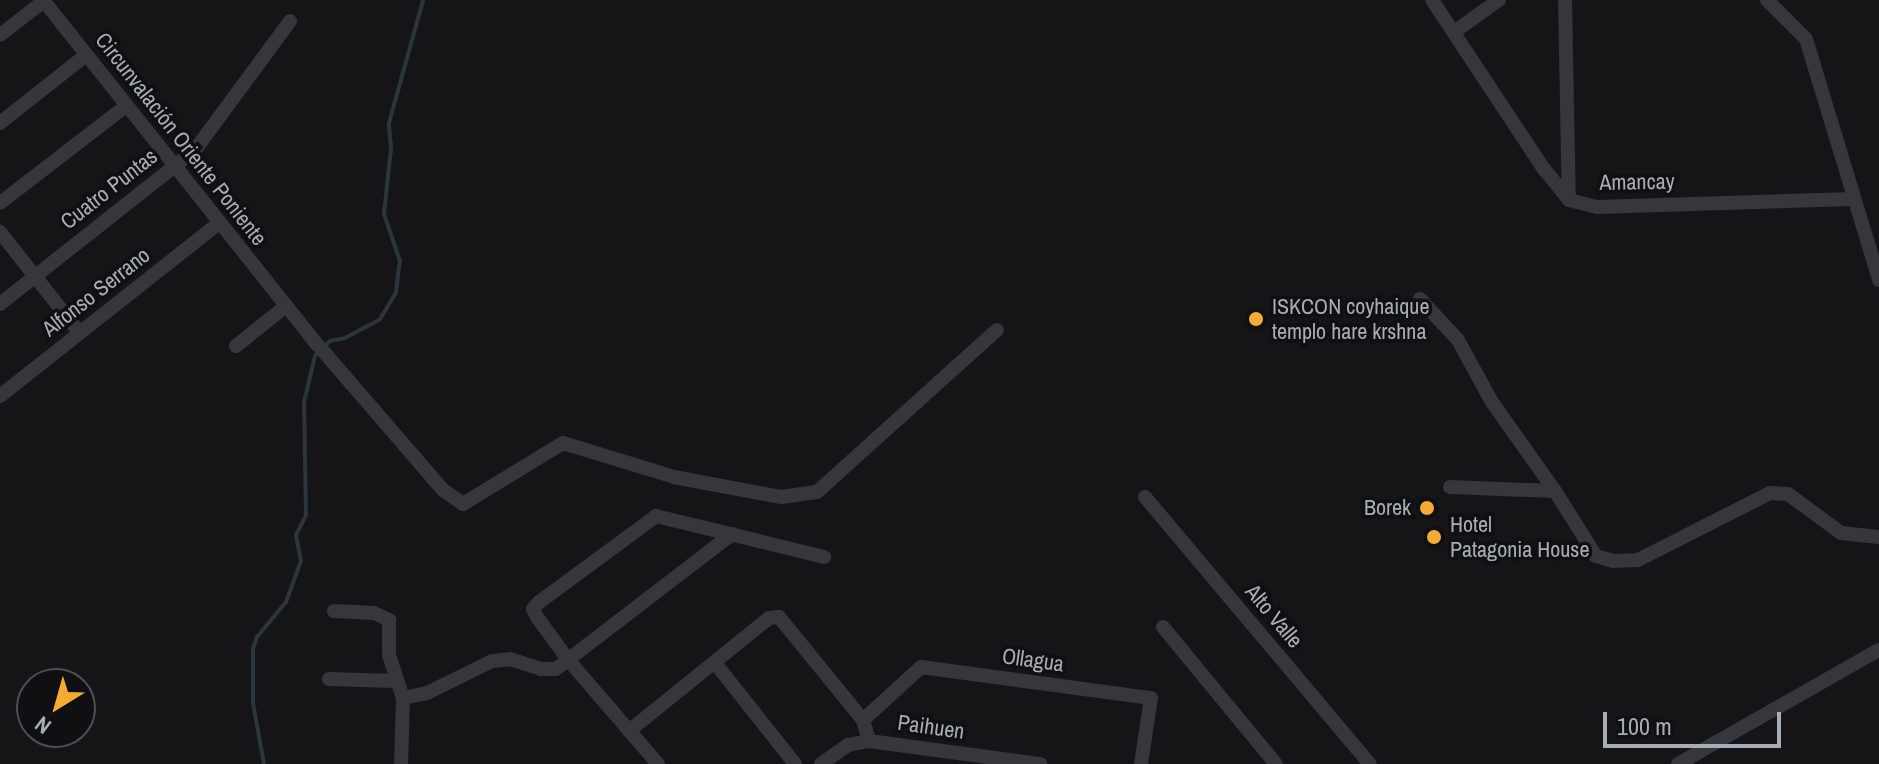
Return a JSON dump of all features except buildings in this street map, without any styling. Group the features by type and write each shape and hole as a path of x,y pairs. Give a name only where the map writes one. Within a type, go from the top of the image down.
{"street":[{"name":"Amancay","path":"1432,0 1544,169 1569,200 1597,207 1853,199"},
{"path":"1454,32 1499,0"},
{"path":"1565,0 1569,200"},
{"path":"1767,0 1806,39 1879,280"},
{"path":"0,35 50,3"},
{"name":"Circunvalación Oriente Poniente","path":"50,3 86,55 317,344 443,490 463,504 563,443 674,477 781,497 817,492 997,330"},
{"name":"Cuatro Puntas","path":"0,304 195,150 290,21"},
{"path":"0,123 86,55"},
{"path":"0,203 126,106"},
{"name":"Alfonso Serrano","path":"0,396 219,223"},
{"path":"0,232 79,332"},
{"path":"1420,299 1458,340 1492,402 1555,491 1596,556 1613,561 1638,560 1770,493 1788,494 1841,533 1879,537"},
{"path":"236,346 286,306"},
{"path":"1450,487 1555,491"},
{"name":"Alto Valle","path":"1145,497 1370,764"},
{"path":"658,764 569,661 533,609 642,523 656,516 824,557"},
{"path":"403,698 427,693 492,661 510,659 551,670 569,661 732,534"},
{"path":"334,611 386,617 395,681 403,698 401,764"},
{"path":"629,731 769,618 779,617 863,720 869,741"},
{"path":"1163,627 1276,764"},
{"path":"1678,764 1879,650"},
{"path":"715,663 795,764"},
{"name":"Ollagua","path":"863,720 921,667 1151,698 1141,764"},
{"path":"329,679 395,681"},
{"name":"Paihuen","path":"827,763 848,745 869,741 1040,764"}],"waterway":[{"path":"264,764 253,703 253,649 257,637 286,602 301,561 296,535 306,515 304,402 315,356 330,341 345,338 380,319 396,292 400,261 384,214 391,148 389,123 423,0"}],"place":[{"name":"ISKCON coyhaique templo hare krshna","path":"1256,319"},
{"name":"Borek","path":"1427,508"},
{"name":"Hotel Patagonia House","path":"1434,537"}]}
